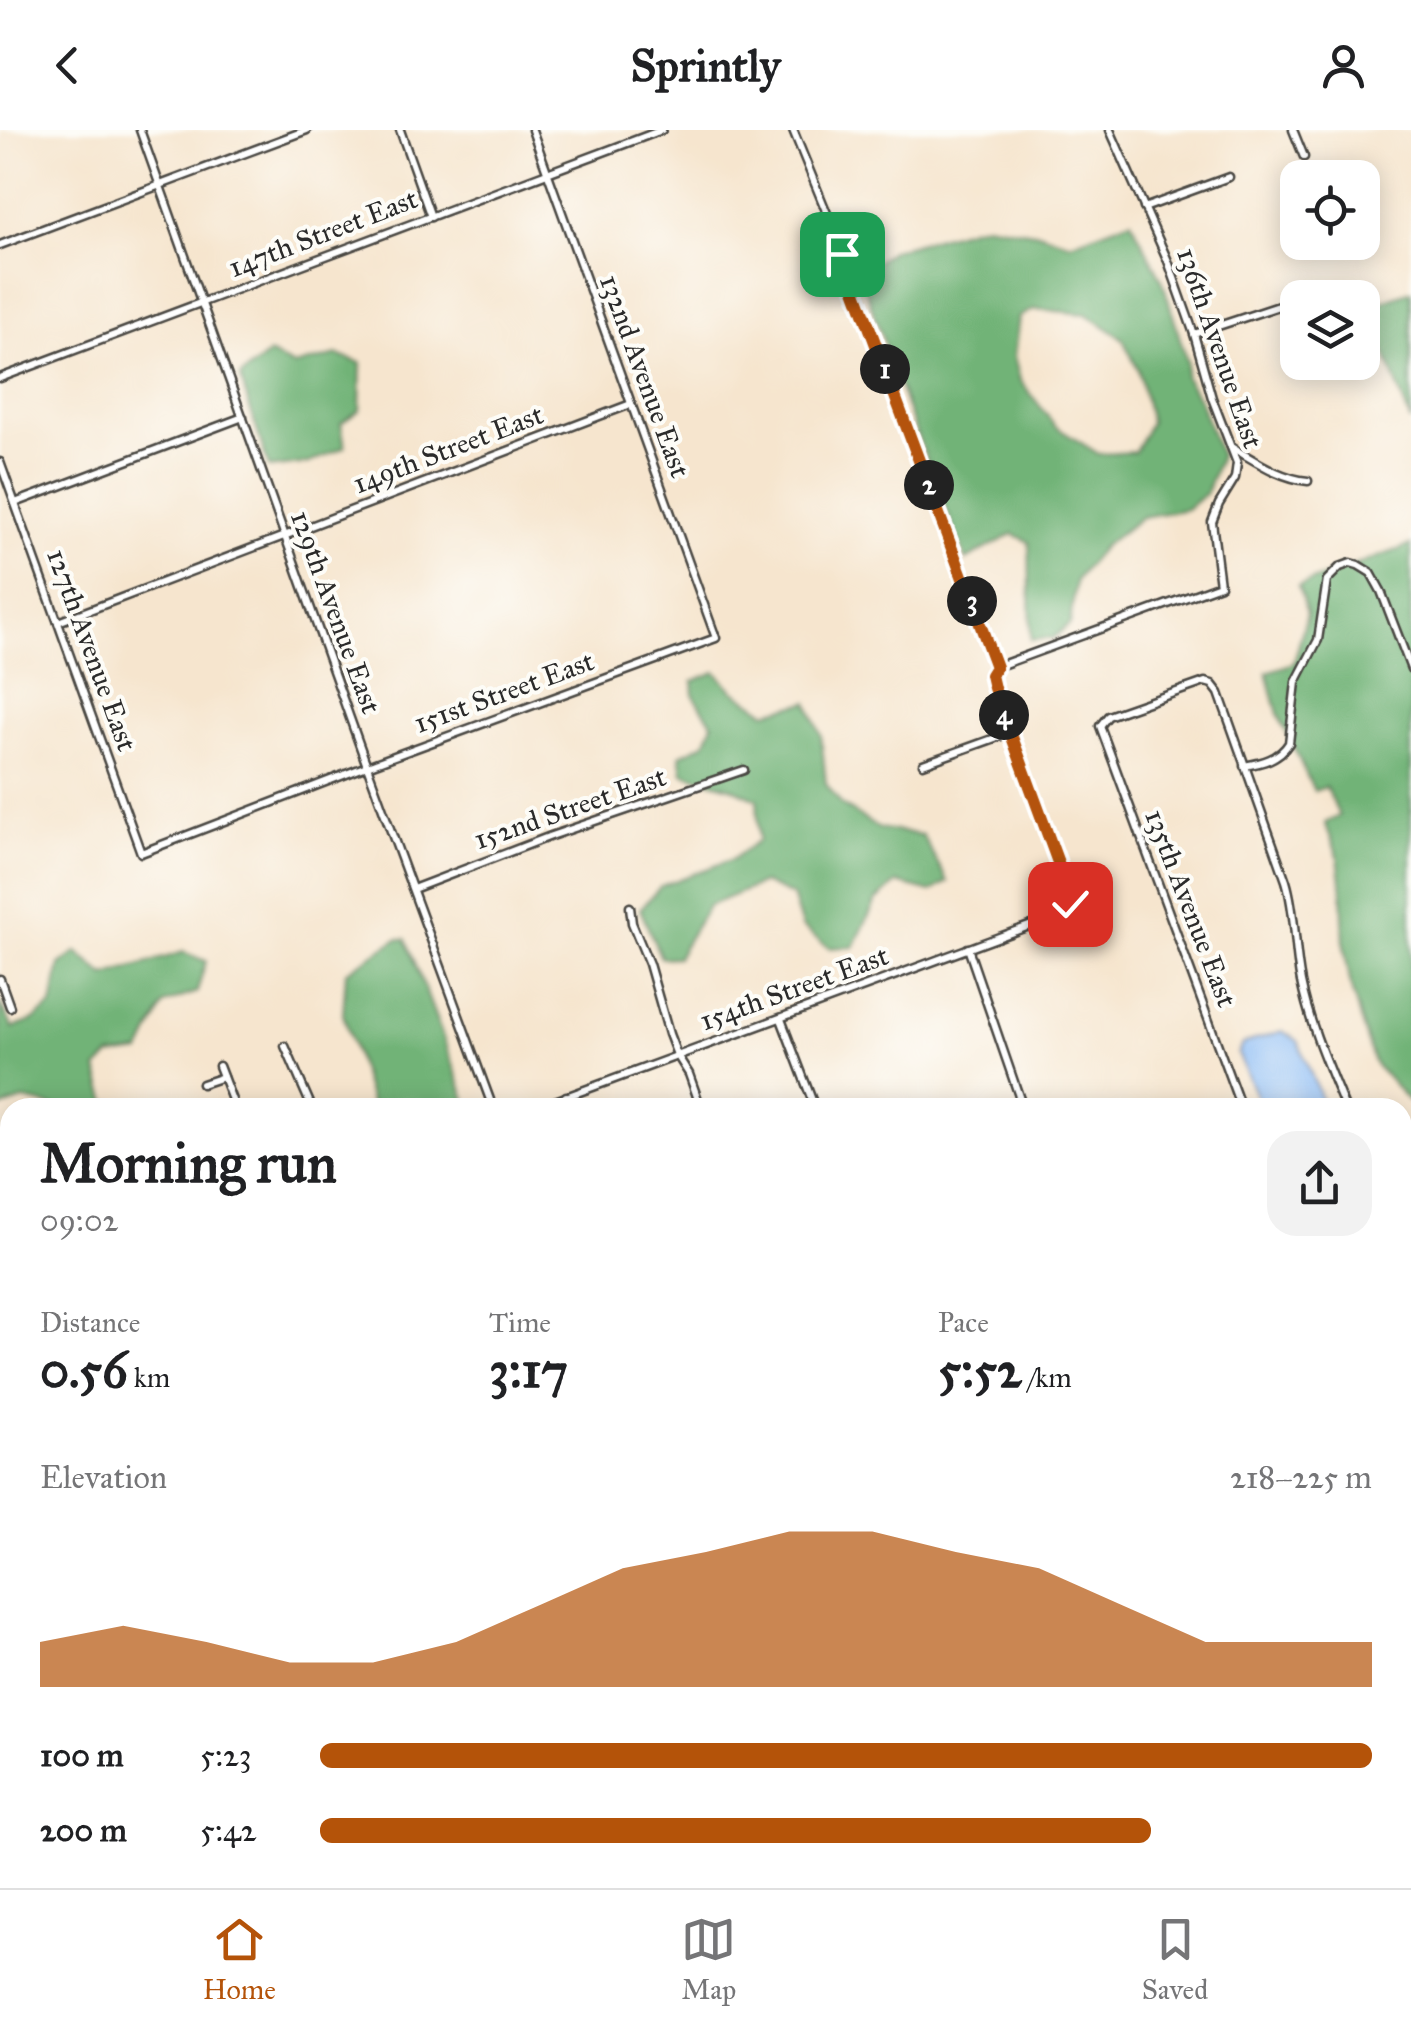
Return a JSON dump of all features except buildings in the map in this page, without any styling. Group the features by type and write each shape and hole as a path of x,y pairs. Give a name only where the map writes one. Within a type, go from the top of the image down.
{"street":[{"name":"129th Avenue East","path":"140,130 489,1098"},
{"path":"0,245 307,130"},
{"path":"400,130 431,217"},
{"name":"132nd Avenue East","path":"532,130 716,638"},
{"name":"147th Street East","path":"0,378 662,130"},
{"path":"793,130 996,667 991,679 1010,732 923,764"},
{"name":"136th Avenue East","path":"996,667 1220,585 1212,522 1237,464 1168,260 1110,130"},
{"path":"1293,130 1304,156"},
{"path":"1144,208 1230,177"},
{"path":"1194,334 1280,306"},
{"name":"149th Street East","path":"58,622 631,404"},
{"path":"15,503 243,418"},
{"path":"1230,446 1272,471 1308,481"},
{"name":"127th Avenue East","path":"0,462 141,854"},
{"path":"1341,1098 1305,1000 1286,881 1244,766 1264,763 1289,744 1296,682 1318,640 1327,580 1340,567 1358,564 1372,574 1411,669"},
{"name":"151st Street East","path":"141,854 716,638"},
{"name":"135th Avenue East","path":"1237,1098 1100,724 1108,716 1200,683 1213,686 1219,693 1244,766"},
{"name":"154th Street East","path":"561,1098 1068,909 1070,899 1064,879 1010,732"},
{"name":"152nd Street East","path":"413,889 551,836 744,770"},
{"path":"630,908 677,1055 697,1098"},
{"path":"968,948 1020,1098"},
{"path":"0,979 10,1007"},
{"path":"780,1019 811,1098"},
{"path":"285,1046 308,1098"},
{"path":"218,1066 231,1098"},
{"path":"202,1084 223,1078"}],"green space":[{"path":"1131,220 1163,282 1187,362 1185,377 1199,399 1220,456 1206,493 1187,509 1142,517 1103,546 1076,580 1070,624 1053,638 1031,640 1029,542 1013,534 966,560 860,274 892,250 985,224 1041,233 1070,243","holes":["1035,309 1086,314 1122,338 1138,369 1150,422 1135,452 1099,454 1056,427 1020,380 1014,356 1019,317"]},
{"path":"1411,291 1411,423 1380,339 1380,302"},
{"path":"269,354 294,366 337,355 361,363 360,410 341,423 345,447 309,463 269,468 240,377"},
{"path":"1411,545 1411,1098 1406,1098 1374,1063 1352,992 1344,947 1338,856 1325,823 1339,816 1326,787 1314,791 1278,714 1267,672 1294,663 1307,613 1298,586"},
{"path":"716,672 733,690 766,712 808,702 821,735 826,784 842,805 878,828 922,835 948,882 931,892 897,883 876,901 854,947 829,948 802,927 792,896 763,883 708,906 677,957 661,958 640,909 661,886 733,859 759,840 757,799 683,773 680,755 705,743 713,724 694,696 693,681"},
{"path":"397,939 406,939 466,1098 369,1098 343,1014 346,972"},
{"path":"77,952 105,976 183,952 206,961 197,992 164,1004 141,1052 110,1056 97,1069 106,1098 0,1098 0,1003 13,1028 32,1021 52,1006 60,965"}],"water":[{"path":"1282,1031 1298,1041 1321,1098 1257,1098 1238,1054 1242,1044"}],"route":[{"path":"842,254 996,667 991,675 994,688 1070,904"}]}
